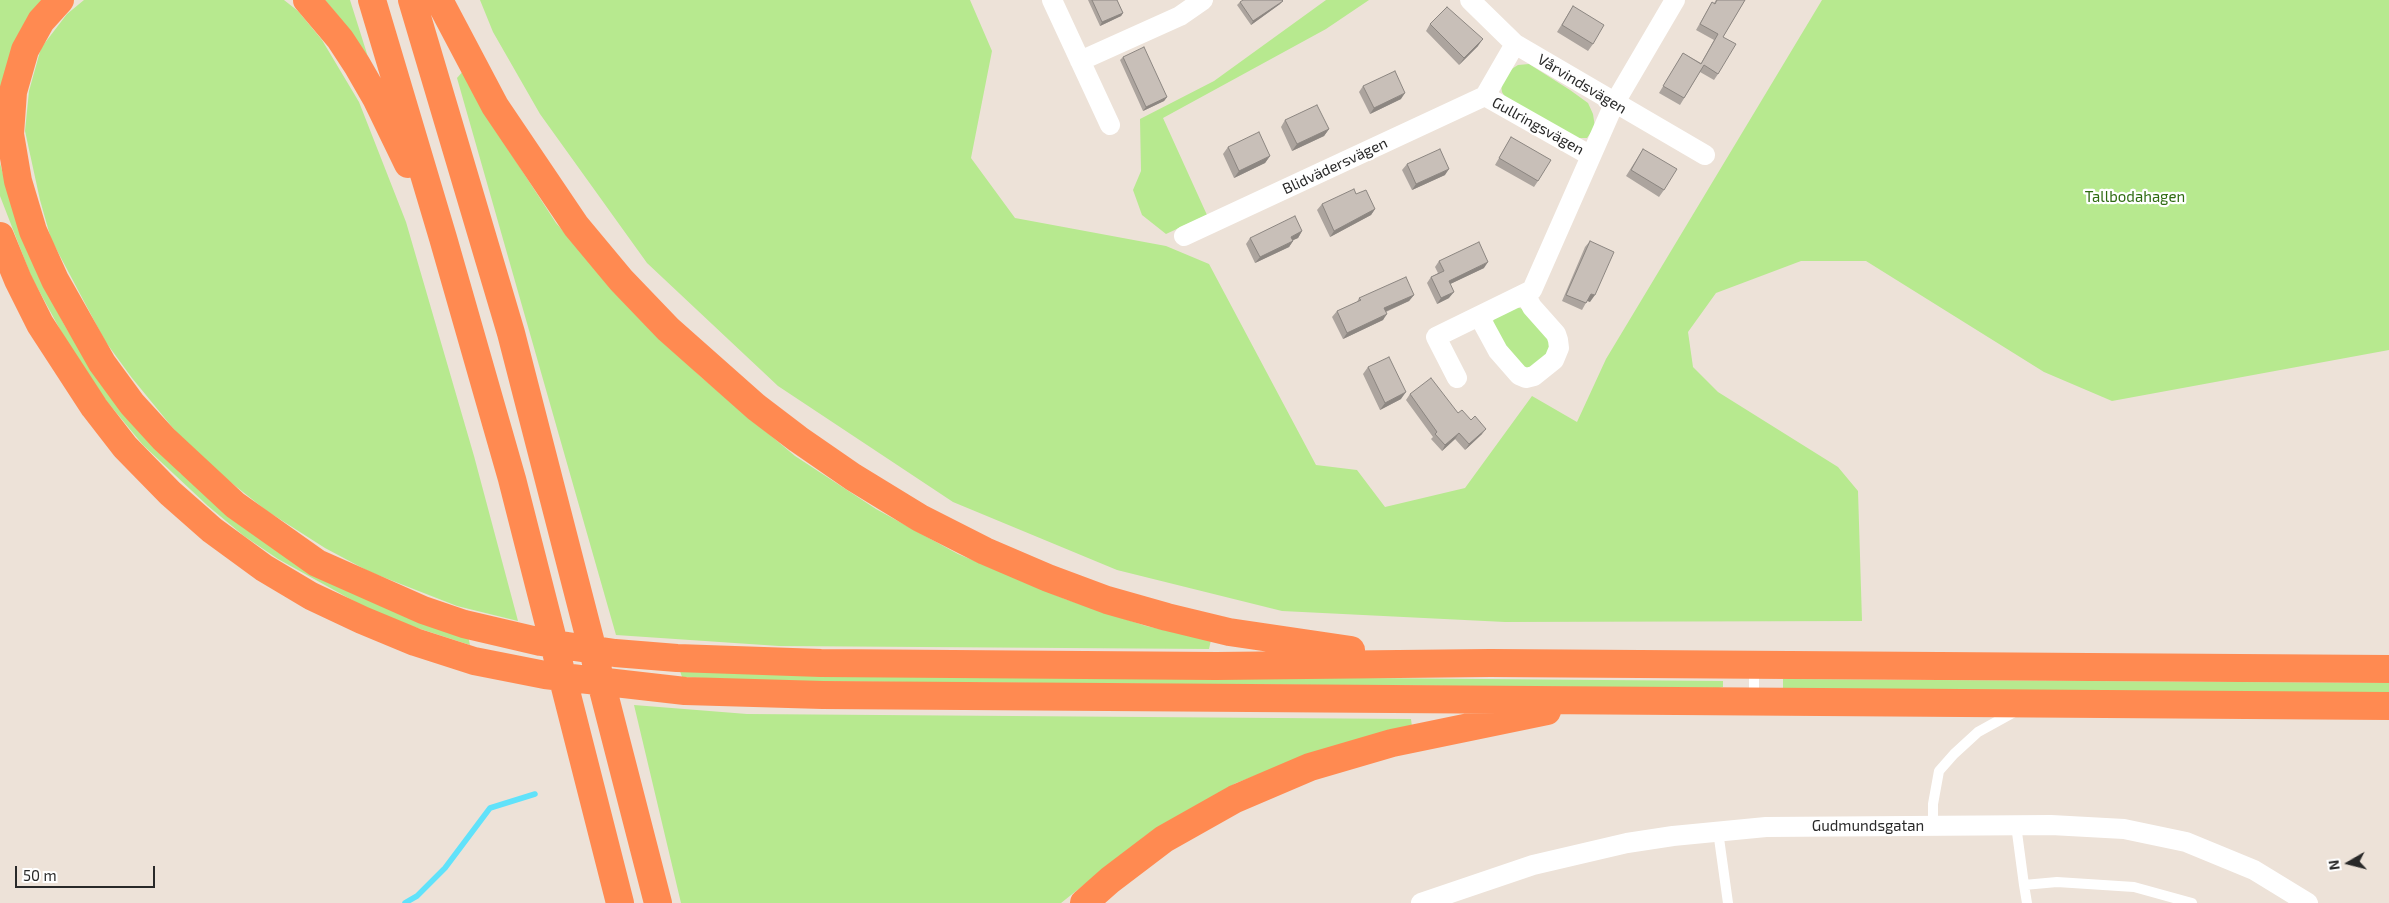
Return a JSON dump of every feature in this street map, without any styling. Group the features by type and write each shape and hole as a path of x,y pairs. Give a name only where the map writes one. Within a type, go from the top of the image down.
{"highway":[{"path":"60,0 41,21 25,50 13,92 10,134 18,181 33,230 54,280 102,363 132,404 164,439 235,505 317,563 423,610 464,624 541,642 615,652 677,658 821,663 1126,666 1490,663 2389,669"},
{"path":"307,0 340,39 371,90 443,238"},
{"path":"372,0 512,479 620,903"},
{"path":"412,0 511,333 658,903"},
{"path":"439,0 495,106 576,226 621,280 668,330 727,382 798,439 853,477 920,518 985,551 1108,600 1230,632 1325,647 1490,663"},
{"path":"0,236 18,280 40,324 68,370 126,447 170,493 212,530 264,568 311,596 415,642 474,661 546,675 685,691 861,695 2389,706"},
{"path":"1084,903 1110,880 1164,839 1235,799 1310,767 1392,744 1600,700"}],"street":[{"path":"1052,0 1110,125"},
{"path":"1080,61 1180,16 1203,0"},
{"name":"Vårvindsvägen","path":"1470,0 1515,44 1705,156"},
{"name":"Gullringsvägen","path":"1457,378 1436,336 1532,290 1614,104 1675,0"},
{"name":"Gullringsvägen","path":"1515,44 1485,96 1591,156"},
{"name":"Blidvädersvägen","path":"1184,236 1485,96"},
{"path":"1479,316 1498,350 1519,375 1526,378 1534,376 1554,360 1559,348 1556,334 1532,306 1525,294"},
{"name":"Gudmundsgatan","path":"1420,903 1533,865 1581,853 1628,843 1718,831 1802,826 2016,825 2124,829 2186,842 2254,870 2308,903"}],"lane":[{"path":"1754,665 1754,702"},
{"path":"1933,826 1933,804 1939,771 1978,732 2029,703"},
{"path":"2016,825 2027,903"},
{"path":"1718,831 1728,903"},
{"path":"2024,885 2057,882 2134,887 2192,903"}],"green space":[{"path":"0,0 43,0 0,93"},
{"path":"84,0 284,0 298,11 322,40 359,102 406,222 474,456 518,621 457,606 370,572 325,548 267,511 224,477 177,433 132,378 105,341 51,239 40,200 25,131 29,91 41,48 67,14"},
{"path":"325,0 350,0 368,57 347,27"},
{"name":"Tallbodahagen","path":"480,0 970,0 992,51 971,158 1015,218 1166,246 1209,264 1316,465 1357,470 1385,507 1465,488 1532,396 1577,422 1606,359 1822,0 2389,0 2389,350 2112,401 2044,372 1866,261 1801,261 1716,293 1688,332 1693,367 1718,392 1838,467 1858,491 1862,621 1505,622 1282,611 1117,570 953,502 778,386 647,263 540,114 493,32"},
{"path":"1326,0 1369,0 1326,29 1163,118 1207,215 1166,234 1142,215 1133,190 1141,171 1140,119 1214,81"},
{"path":"1529,64 1588,103 1593,114 1595,127 1587,138 1573,138 1508,102 1502,92 1501,85 1510,70 1518,65"},
{"path":"464,70 495,129 556,223 621,298 700,376 795,456 876,509 958,554 1065,599 1146,626 1211,640 1209,649 779,646 616,635 457,78"},
{"path":"0,163 11,204 37,273 65,326 80,350 180,473 468,636 470,645 402,623 361,605 278,559 244,536 208,506 143,445 100,393 75,357 31,276 0,196"},
{"path":"1516,307 1526,310 1548,330 1552,350 1529,369 1521,368 1504,349 1493,322 1494,318"},
{"path":"679,668 1126,676 1723,681 1723,687 774,681 682,677"},
{"path":"1783,679 2389,683 2389,693 1783,689"},
{"path":"634,705 747,714 1411,719 1412,727 1325,750 1236,783 1148,834 1061,903 681,903"}],"building":[{"path":"1092,0 1117,0 1123,13 1102,22"},
{"path":"1243,0 1283,1 1253,21 1240,2"},
{"path":"1717,0 1745,0 1723,37 1736,44 1718,74 1704,65 1684,98 1663,86 1683,53 1701,64 1718,34 1700,24 1712,2 1715,4"},
{"path":"1573,6 1604,25 1593,44 1562,25"},
{"path":"1447,7 1483,39 1464,58 1430,24"},
{"path":"1144,47 1167,97 1146,107 1123,57"},
{"path":"1395,71 1405,93 1374,108 1363,86"},
{"path":"1317,105 1329,129 1297,144 1285,120"},
{"path":"1259,132 1270,156 1239,171 1228,147"},
{"path":"1511,137 1551,160 1538,181 1499,158"},
{"path":"1440,149 1449,169 1416,184 1407,164"},
{"path":"1643,149 1677,169 1664,190 1631,170"},
{"path":"1354,189 1356,194 1366,190 1375,209 1334,231 1322,204"},
{"path":"1295,216 1302,231 1291,237 1293,241 1260,257 1250,238"},
{"path":"1590,241 1614,252 1595,295 1591,294 1586,303 1566,295"},
{"path":"1479,242 1488,262 1449,281 1454,292 1441,298 1431,277 1444,271 1439,261"},
{"path":"1406,277 1414,295 1384,308 1387,314 1347,333 1337,311 1361,300 1359,298"},
{"path":"1389,357 1406,392 1385,403 1368,367"},
{"path":"1431,378 1458,413 1462,410 1471,420 1475,416 1486,429 1469,444 1459,433 1445,445 1435,434 1437,432 1410,394"}],"waterway":[{"path":"405,903 417,896 445,868 490,808 535,794"}]}
